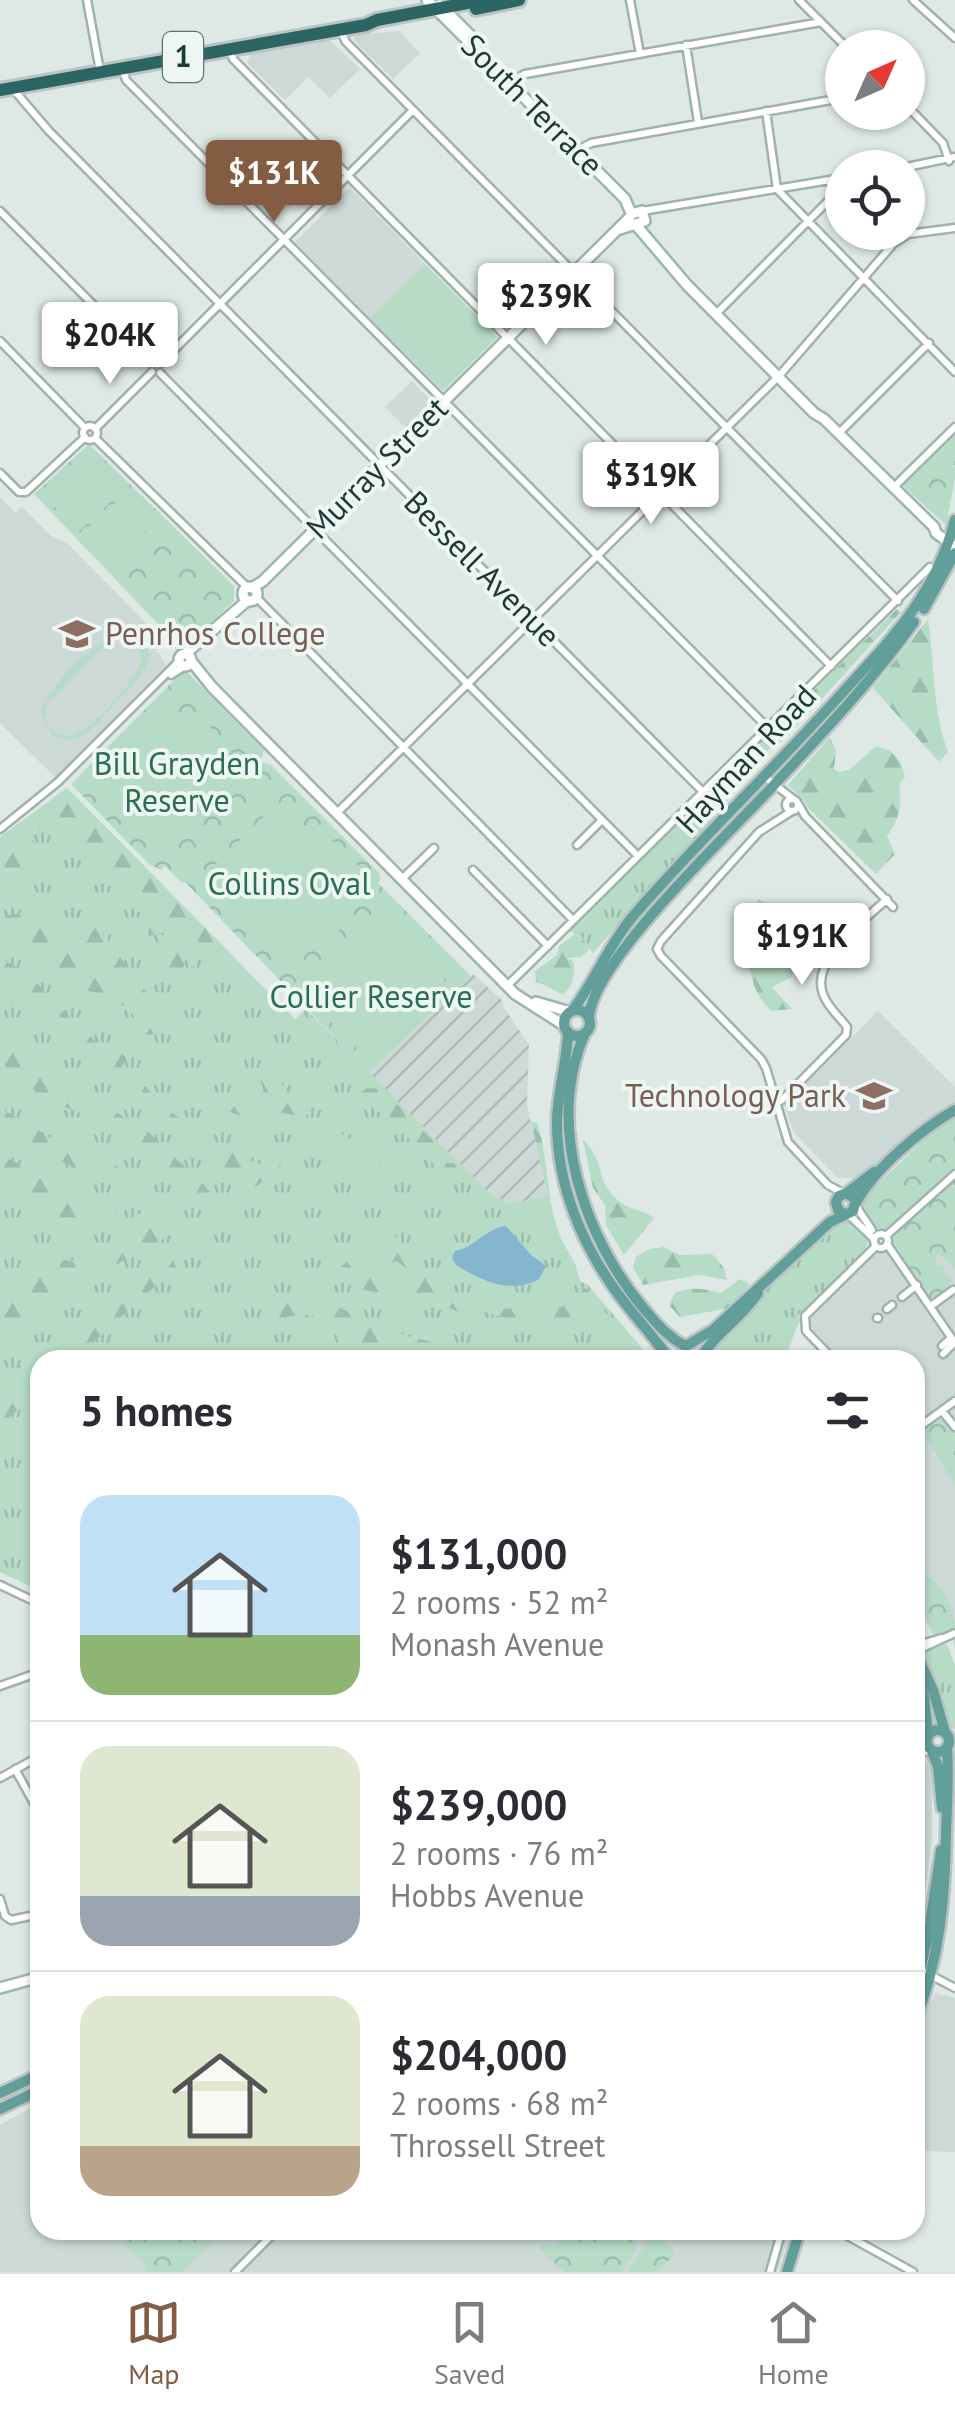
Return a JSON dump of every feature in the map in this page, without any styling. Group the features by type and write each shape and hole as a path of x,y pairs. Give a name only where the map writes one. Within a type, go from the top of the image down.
{"highway":[{"name":"1","path":"6,89 366,25 378,28 439,8 483,0"},
{"name":"1","path":"439,8 520,0"}],"main road":[{"name":"South Terrace","path":"439,8 626,199 690,288 936,533 953,544"},
{"name":"Murray Street","path":"186,661 574,273 620,229 638,218"},
{"name":"Hayman Road","path":"571,1012 634,916 768,783 901,641 938,587 953,544 955,520"},
{"path":"186,661 526,1002 578,1036 585,1033"},
{"name":"Hayman Road","path":"589,1019 594,994 626,947 760,800 768,783"},
{"path":"760,800 790,804"},
{"path":"508,985 540,1005 581,1011 589,1019 576,1059 570,1121 574,1164 585,1207 624,1284 663,1332 695,1350"},
{"path":"571,1012 565,1018 557,1128 574,1214 613,1288 662,1350"},
{"path":"677,1350 712,1330 806,1242 851,1209 892,1160 930,1126 955,1110"},
{"path":"806,1242 841,1197 892,1160"},
{"path":"841,1197 853,1196 851,1209"},
{"path":"841,1197 837,1209 851,1209"},
{"path":"706,1350 742,1316 764,1284"},
{"path":"925,1670 949,1740 946,1887 925,1961"},
{"path":"925,1736 938,1730 945,1732"},
{"path":"925,1740 940,1777 942,1839 925,1954"},
{"path":"932,1751 947,1748"},
{"path":"0,1988 30,1980"},
{"path":"17,2100 5,2090 30,2079"},
{"path":"0,2109 30,2094"},
{"path":"788,2272 798,2240"}],"street":[{"path":"87,0 100,72"},
{"path":"630,0 640,54"},
{"path":"799,0 829,30"},
{"path":"913,0 955,38"},
{"path":"514,83 532,74 821,22"},
{"path":"340,30 346,42 898,601"},
{"path":"686,45 698,122"},
{"path":"229,49 233,59 832,666"},
{"path":"122,68 126,80 767,727"},
{"name":"Bessell Avenue","path":"6,89 703,792"},
{"path":"581,152 596,143 825,101"},
{"path":"95,433 413,110"},
{"path":"766,112 777,190 953,368"},
{"path":"925,125 940,140 947,160"},
{"path":"638,218 656,210 825,181"},
{"path":"718,312 825,206"},
{"path":"0,210 637,855"},
{"path":"337,813 780,375 894,243 908,234 955,228"},
{"path":"0,341 85,433"},
{"path":"838,433 929,343"},
{"path":"893,488 955,427"},
{"path":"0,473 19,492 30,490 85,433 95,433 249,595 574,920"},
{"path":"508,985 930,568"},
{"name":"Murray Street","path":"0,829 61,779 186,661"},
{"path":"768,783 893,907"},
{"path":"790,804 747,845 657,949 761,1059 788,1142 841,1197"},
{"path":"577,845 602,820"},
{"path":"402,879 434,848"},
{"path":"473,870 548,946"},
{"path":"776,1103 846,1035 847,1027 824,996 820,973 828,958 887,899"},
{"path":"825,1350 804,1326 805,1316 955,1174"},
{"path":"851,1209 896,1258 954,1341 943,1350"},
{"path":"887,1267 896,1258"},
{"path":"840,1281 848,1288"},
{"path":"902,1297 917,1285"},
{"path":"931,1306 953,1290"},
{"path":"925,1423 955,1400"},
{"path":"942,1411 955,1427"},
{"path":"0,1585 30,1599"},
{"path":"925,1644 955,1633"},
{"path":"0,1686 30,1675"},
{"path":"925,1751 932,1751"},
{"path":"0,1778 30,1762"},
{"path":"15,1770 30,1796"},
{"path":"0,1899 11,1920 30,1916"},
{"path":"925,1977 955,1990"},
{"path":"235,2272 268,2240"},
{"path":"770,2272 779,2240"},
{"path":"855,2240 913,2272"}],"shaded area":[{"path":"399,31 420,53 393,79 354,40 355,35"},
{"path":"328,39 360,69 330,98 308,77 285,100 247,63 251,53"},
{"path":"350,187 425,264 370,318 295,242"},
{"path":"412,381 429,403 406,428 385,407"},
{"name":"Penrhos College","path":"0,497 16,513 22,507 51,536 67,543 151,628 156,649 166,665 56,778 0,723"},
{"path":"473,974 503,1001 529,1045 527,1105 548,1197 509,1204 486,1190 369,1073"},
{"name":"Technology Park","path":"878,1011 955,1087 955,1105 923,1124 859,1178 838,1178 794,1133 784,1105"},
{"path":"955,1179 955,1648 950,1631 934,1637 925,1619 925,1350 832,1350 809,1325 813,1314"},
{"path":"925,1761 932,1769 932,1842 925,1893"},
{"path":"935,1993 955,1998 955,2152 925,2151 925,2015"},
{"path":"30,2108 30,2240 788,2240 777,2272 0,2272 0,2125"}],"green space":[{"path":"425,264 498,337 443,391 370,318"},
{"path":"955,434 955,479 946,525 903,486"},
{"path":"89,444 234,586 234,601 190,643 176,650 157,623 34,494"},
{"path":"99,456 128,486 78,532 50,502"},
{"path":"131,488 160,518 110,564 82,534"},
{"path":"897,609 901,612 786,738 768,750 725,804 715,804 706,795"},
{"path":"928,619 936,703 948,752 939,762 873,688"},
{"path":"125,632 140,639 147,648 148,659 137,680 85,734 68,740 52,734 41,714 44,704 62,678 88,652","holes":["117,638 132,641 141,657 130,684 88,726 64,736 54,731 45,718 48,699 106,644"]},
{"name":"Bill Grayden Reserve","path":"181,673 188,673 264,750 260,762 270,764 378,872 378,883 471,976 369,1073 186,883 165,866 161,870 149,864 71,784"},
{"name":"Bill Grayden Reserve","path":"170,719 203,724 222,738 228,759 225,783 214,806 196,825 174,836 149,835 126,825 114,811 110,795 124,760"},
{"path":"830,737 836,751 834,769 839,772 849,770 875,747 892,752 903,771 899,812 887,836 895,854 876,874 788,785"},
{"path":"67,788 295,1019 306,1009 486,1190 509,1204 548,1197 559,1235 580,1281 588,1285 643,1350 30,1350 30,1586 0,1572 0,838"},
{"path":"67,788 231,954 223,966 217,967 214,958 200,959 192,967 187,962 203,948 189,926 149,936 147,920 136,908 114,899 122,894 118,889 100,883 88,864 93,858 91,853 65,825 51,822 33,834 33,869 26,876 0,883 0,837"},
{"path":"698,803 698,810 711,807 714,818 593,953 580,936 569,931"},
{"name":"Collins Oval","path":"274,806 298,830 322,843 328,838 347,853 371,882 360,892 360,898 335,935 305,953 273,956 256,939 255,923 242,909 235,891 212,868"},
{"path":"759,899 779,915 786,942 791,944 801,935 812,950 790,978 772,987 792,1009 771,1011 750,972 748,942"},
{"path":"28,912 30,920 40,912 50,918 91,917 167,1021 167,1033 144,1035 139,1021 127,1008 107,996 65,984 44,971 44,957 34,953 29,957 0,944 0,917"},
{"name":"Collier Reserve","path":"380,926 407,931 429,944 437,953 444,977 443,992 372,1064 307,998"},
{"path":"576,933 590,948 581,957 567,958 573,961 574,970 572,983 564,994 536,982 535,971 557,955 559,946"},
{"path":"160,935 189,935 184,975 173,982 162,978 160,956 168,955 171,947 153,947"},
{"path":"0,958 28,973 106,1051 116,1047 127,1059 115,1077 59,1041 0,994"},
{"path":"0,1021 20,1039 32,1063 83,1099 143,1127 205,1186 224,1210 214,1214 167,1166 127,1135 35,1091 0,1059"},
{"path":"274,1071 289,1095 311,1110 305,1117 277,1112 253,1120 230,1112 233,1107 261,1098 264,1094 260,1077"},
{"path":"133,1072 161,1104 202,1136 196,1139 181,1133 125,1087 125,1080"},
{"path":"367,1088 382,1089 441,1149 447,1163 454,1163 463,1180 444,1173 430,1158 415,1155 416,1147 411,1140 388,1128 373,1101 360,1093"},
{"path":"0,1108 60,1143 78,1145 107,1159 123,1171 125,1182 85,1174 0,1127"},
{"path":"316,1116 389,1167 386,1182 362,1171 342,1148 308,1123"},
{"path":"955,1117 955,1168 885,1231 874,1226 861,1207 863,1198 927,1137"},
{"path":"531,1122 537,1122 554,1217 566,1248 558,1249 530,1218 509,1204 548,1196"},
{"path":"583,1140 594,1153 604,1182 614,1196 654,1218 624,1255 606,1225 605,1205 593,1188"},
{"path":"211,1142 259,1164 282,1161 279,1171 253,1188 235,1179 203,1145"},
{"path":"0,1155 117,1213 57,1226 49,1222 35,1203 0,1179"},
{"path":"955,1177 955,1269 942,1255 937,1255 935,1266 941,1266 952,1280 943,1295 931,1299 892,1247 892,1234"},
{"path":"166,1211 178,1229 113,1266 108,1257 139,1233 140,1227 132,1218"},
{"path":"848,1219 869,1238 865,1251 797,1316 800,1320 788,1350 711,1350 794,1261"},
{"path":"392,1233 433,1279 465,1301 492,1303 507,1309 549,1302 561,1307 584,1287 610,1318 555,1321 505,1318 484,1312 476,1319 428,1301 414,1306 402,1297 359,1289 358,1279 389,1271 399,1278 408,1275 396,1261 361,1273 341,1266 354,1257 358,1247 383,1255"},
{"path":"664,1247 680,1255 712,1254 724,1268 727,1280 699,1275 643,1285 633,1267 636,1257 649,1249"},
{"path":"171,1254 176,1267 85,1350 38,1350 49,1345 73,1321 114,1296"},
{"path":"94,1255 90,1269 63,1283 5,1332 0,1344 2,1299 29,1276 59,1259 69,1261"},
{"path":"740,1279 750,1284 730,1308 680,1317 669,1305 675,1293 703,1289 721,1293"},
{"path":"304,1293 407,1336 465,1350 347,1350 331,1329 314,1317 304,1314 278,1321 266,1316 278,1299"},
{"path":"30,1353 30,1400 0,1425 0,1388"},
{"path":"935,1420 945,1421 955,1435 955,1485 928,1441 925,1443 925,1427"},
{"path":"925,1575 949,1601 954,1619 955,1629 943,1636 935,1635 925,1615"},
{"path":"947,1644 955,1665 955,1729 949,1728 925,1665 925,1652"},
{"path":"121,2240 215,2240 181,2272 145,2272 147,2266"},
{"path":"561,2240 634,2240 637,2250 621,2272 564,2272 539,2248 547,2243 555,2247"},
{"path":"648,2240 663,2240 676,2253 657,2272 628,2272"}],"water":[{"path":"506,1226 546,1266 539,1279 507,1286 456,1265 452,1258 455,1251"}],"place":[{"name":"Penrhos College","path":"77,634"},
{"name":"Technology Park","path":"874,1096"}]}
